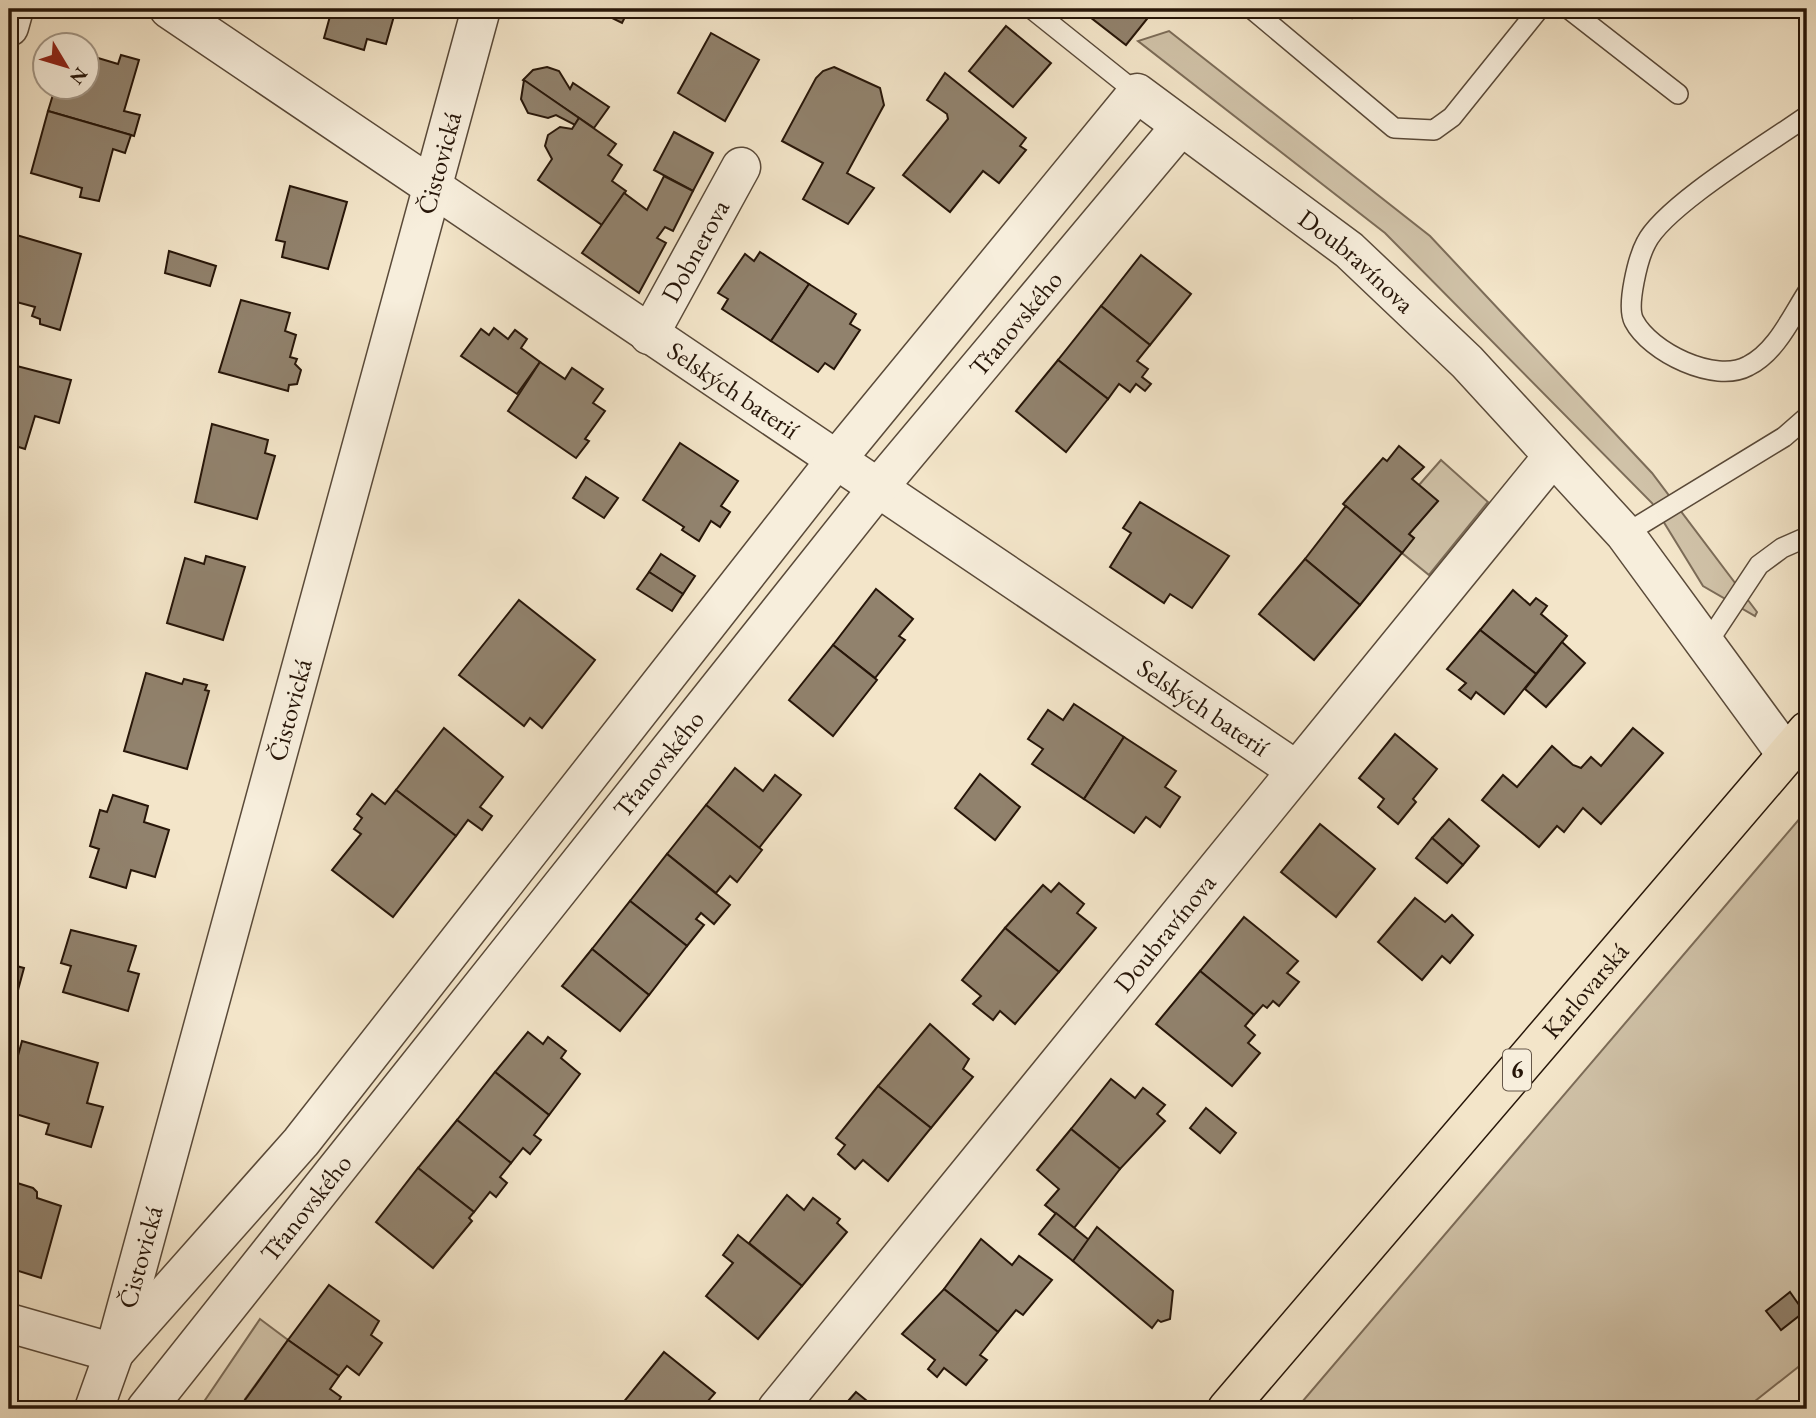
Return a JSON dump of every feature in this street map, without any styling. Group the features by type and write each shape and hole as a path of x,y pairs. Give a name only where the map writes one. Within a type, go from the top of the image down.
{"main road":[{"name":"Karlovarská","path":"1227,1409 1797,742"}],"street":[{"path":"9,27 14,9"},
{"name":"Selských baterií","path":"169,9 1296,770"},
{"name":"Čistovická","path":"94,1409 114,1353 481,9"},
{"name":"Doubravínova","path":"1137,93 1349,250 1466,362 1625,534 1706,645 1797,742"},
{"name":"Třanovského","path":"114,1353 301,1142 836,460 1137,93"},
{"name":"Třanovského","path":"146,1409 877,489 1181,126"},
{"name":"Dobnerova","path":"649,335 741,167"},
{"name":"Doubravínova","path":"778,1409 1553,456"},
{"path":"9,1323 114,1353 136,1409"}],"lane":[{"path":"1032,9 1137,93"},
{"path":"1252,9 1394,128 1434,130 1452,117 1539,9"},
{"path":"1569,9 1678,94"},
{"path":"1807,116 1669,213 1646,243 1632,294 1632,319 1643,332 1682,362 1705,370 1746,368 1767,354 1807,293"},
{"path":"1625,534 1784,437 1807,418"},
{"path":"1706,645 1759,565 1782,548 1807,537"}],"shaded area":[{"path":"1169,31 1430,236 1652,473 1757,612 1755,616 1703,586 1652,503 1385,233 1138,41"},
{"path":"1441,460 1488,502 1429,575 1402,553 1414,538 1409,534 1438,501 1419,485"},
{"path":"1807,810 1807,1360 1745,1409 1296,1409"},
{"path":"260,1319 288,1340 245,1399 258,1409 199,1409"}],"building":[{"path":"332,9 396,9 386,44 367,39 364,50 324,38"},
{"path":"594,9 629,9 622,23"},
{"path":"1097,9 1155,9 1126,45 1090,17"},
{"path":"1341,9 1360,9 1352,18"},
{"path":"1006,26 1051,63 1013,107 969,71"},
{"path":"711,33 759,60 725,121 678,93"},
{"path":"121,55 139,60 124,111 140,115 134,136 48,111 51,102 102,102 102,59 118,64"},
{"path":"547,67 559,71 570,89 573,83 609,107 594,128 523,80 533,70"},
{"path":"834,67 880,88 884,105 847,173 874,188 848,224 803,199 823,163 782,141 816,78 823,71"},
{"path":"945,73 1026,138 1020,146 1026,150 999,183 983,171 950,212 903,175 948,119 947,114 927,100"},
{"path":"524,80 579,118 575,125 556,115 548,118 528,113 521,99"},
{"path":"48,111 131,135 125,153 113,149 99,201 80,197 82,188 31,173"},
{"path":"579,118 616,144 608,155 622,165 612,181 626,191 602,225 538,180 552,159 545,146 548,135 560,127 572,129"},
{"path":"674,132 713,153 693,191 654,170"},
{"path":"664,176 693,191 673,231 665,227 657,238 666,243 639,293 582,253 624,193 647,210"},
{"path":"290,186 347,202 328,269 282,257 285,242 276,240"},
{"path":"13,234 81,254 60,330 40,324 40,319 32,316 35,307 9,300 9,249"},
{"path":"169,251 216,266 210,286 165,273"},
{"path":"760,252 809,284 771,341 722,309 728,299 718,293 745,254 754,261"},
{"path":"1141,255 1191,294 1150,345 1101,306"},
{"path":"809,284 856,314 850,324 860,330 834,369 825,363 818,372 771,341"},
{"path":"241,300 290,313 285,331 296,335 290,357 297,359 295,364 301,370 297,384 289,385 288,391 219,372"},
{"path":"1101,306 1150,345 1137,361 1148,369 1142,377 1151,384 1145,391 1136,384 1130,392 1119,384 1108,399 1058,360"},
{"path":"494,328 508,339 515,330 527,339 521,348 540,362 517,394 461,356 481,329 489,335"},
{"path":"1058,360 1108,399 1066,452 1016,411"},
{"path":"540,362 565,379 572,368 603,389 593,403 605,411 585,439 589,441 576,458 508,411"},
{"path":"9,364 71,380 59,423 35,416 25,449 9,444"},
{"path":"212,424 268,440 265,453 275,456 257,519 195,502"},
{"path":"680,443 738,481 721,506 730,512 720,527 711,521 699,541 682,530 684,527 643,500"},
{"path":"1399,446 1424,467 1412,479 1438,501 1409,534 1414,538 1402,553 1343,504 1383,458 1387,461"},
{"path":"586,477 618,498 604,518 573,498"},
{"path":"1140,502 1229,556 1192,608 1170,594 1164,603 1110,567 1131,533 1123,528"},
{"path":"1346,506 1402,553 1360,605 1305,559"},
{"path":"661,554 695,576 683,594 649,572"},
{"path":"206,556 245,567 223,640 167,623 185,558 204,564"},
{"path":"1305,559 1360,605 1314,660 1259,614"},
{"path":"649,572 683,594 672,611 637,589"},
{"path":"876,589 913,619 899,636 905,640 875,678 833,645"},
{"path":"1513,590 1530,605 1536,598 1547,606 1541,614 1567,636 1536,674 1480,630"},
{"path":"519,600 595,660 542,728 530,718 524,726 459,675"},
{"path":"1480,630 1536,674 1504,714 1476,692 1471,699 1459,690 1466,683 1447,669"},
{"path":"1562,642 1585,663 1546,707 1525,689"},
{"path":"833,645 877,680 833,736 789,700"},
{"path":"146,673 182,684 184,679 207,685 205,690 209,691 187,769 124,751"},
{"path":"1074,704 1124,737 1084,799 1032,764 1043,749 1028,739 1048,710 1063,720"},
{"path":"444,728 503,777 480,807 492,816 482,830 468,820 456,836 396,790"},
{"path":"1633,728 1663,753 1601,824 1583,808 1564,832 1557,826 1539,847 1482,800 1503,775 1517,787 1552,746 1573,765 1581,768 1591,757 1601,766"},
{"path":"1395,734 1437,769 1413,799 1416,802 1398,824 1378,807 1384,799 1359,778"},
{"path":"1124,737 1176,771 1165,787 1180,797 1160,827 1146,817 1134,833 1084,799"},
{"path":"735,768 763,791 775,775 801,795 759,848 706,805"},
{"path":"980,774 1020,807 995,840 955,808"},
{"path":"396,790 456,836 393,917 332,870 361,834 354,829 362,818 357,814 372,794 385,804"},
{"path":"113,795 148,806 144,822 169,830 155,877 131,870 126,888 90,877 99,849 90,846 100,810 107,812"},
{"path":"706,805 762,850 737,882 730,876 716,893 667,854"},
{"path":"1449,819 1479,846 1463,865 1432,838"},
{"path":"1320,824 1375,869 1336,917 1281,872"},
{"path":"1432,838 1463,865 1447,883 1416,858"},
{"path":"667,854 730,905 714,924 701,913 696,919 704,925 687,946 630,901"},
{"path":"1059,883 1084,904 1077,913 1096,928 1059,972 1005,928 1043,885 1051,892"},
{"path":"1415,898 1445,922 1452,915 1473,935 1450,963 1442,956 1422,980 1378,942"},
{"path":"630,901 687,946 649,995 592,949"},
{"path":"1244,917 1298,961 1287,973 1299,982 1279,1006 1273,1001 1267,1008 1263,1005 1254,1015 1200,971"},
{"path":"1005,928 1059,972 1015,1024 1000,1011 993,1020 973,1004 981,996 962,980"},
{"path":"71,930 136,946 128,971 139,974 128,1011 63,992 71,966 61,963"},
{"path":"592,949 649,995 620,1031 562,986"},
{"path":"9,964 24,968 18,990 9,987"},
{"path":"1200,971 1254,1015 1245,1026 1255,1035 1248,1043 1260,1053 1232,1086 1156,1024"},
{"path":"9,987 18,990 12,1011 9,1010"},
{"path":"930,1024 969,1059 963,1069 973,1077 931,1128 878,1086"},
{"path":"528,1032 543,1044 548,1037 566,1051 561,1058 580,1074 549,1115 495,1072"},
{"path":"22,1041 98,1063 87,1103 103,1107 91,1147 46,1134 49,1124 9,1112 9,1088"},
{"path":"495,1072 549,1115 534,1135 541,1140 530,1154 523,1148 511,1163 457,1120"},
{"path":"1111,1079 1135,1098 1143,1088 1165,1105 1157,1114 1165,1121 1120,1169 1071,1129"},
{"path":"878,1086 931,1128 888,1181 863,1160 855,1169 838,1154 845,1145 836,1138"},
{"path":"1206,1108 1236,1133 1220,1153 1190,1128"},
{"path":"457,1120 511,1163 500,1177 507,1183 496,1197 490,1192 474,1212 418,1168"},
{"path":"1071,1129 1120,1169 1074,1228 1045,1205 1059,1189 1037,1170"},
{"path":"418,1168 474,1212 469,1218 472,1221 433,1268 376,1222"},
{"path":"14,1182 33,1188 37,1192 37,1198 61,1206 41,1278 9,1268 12,1251 9,1250 9,1186 12,1187"},
{"path":"787,1195 804,1210 813,1198 840,1219 837,1223 847,1232 802,1286 749,1243"},
{"path":"1056,1213 1089,1240 1073,1261 1039,1234"},
{"path":"1097,1227 1173,1291 1170,1319 1161,1322 1158,1320 1152,1328 1073,1261"},
{"path":"738,1235 802,1286 758,1339 706,1296 733,1263 723,1255"},
{"path":"981,1239 1012,1265 1019,1256 1052,1280 1023,1315 1016,1310 998,1332 944,1289"},
{"path":"329,1285 379,1321 371,1335 382,1343 359,1375 347,1366 339,1376 288,1340"},
{"path":"944,1289 998,1332 980,1355 987,1360 966,1385 944,1368 937,1377 928,1369 935,1360 902,1334"},
{"path":"1790,1292 1804,1312 1781,1330 1766,1311"},
{"path":"288,1340 339,1376 330,1389 341,1397 334,1409 259,1409 245,1400"},
{"path":"664,1352 715,1393 701,1409 629,1409 622,1404"},
{"path":"856,1392 877,1409 841,1409"}]}
